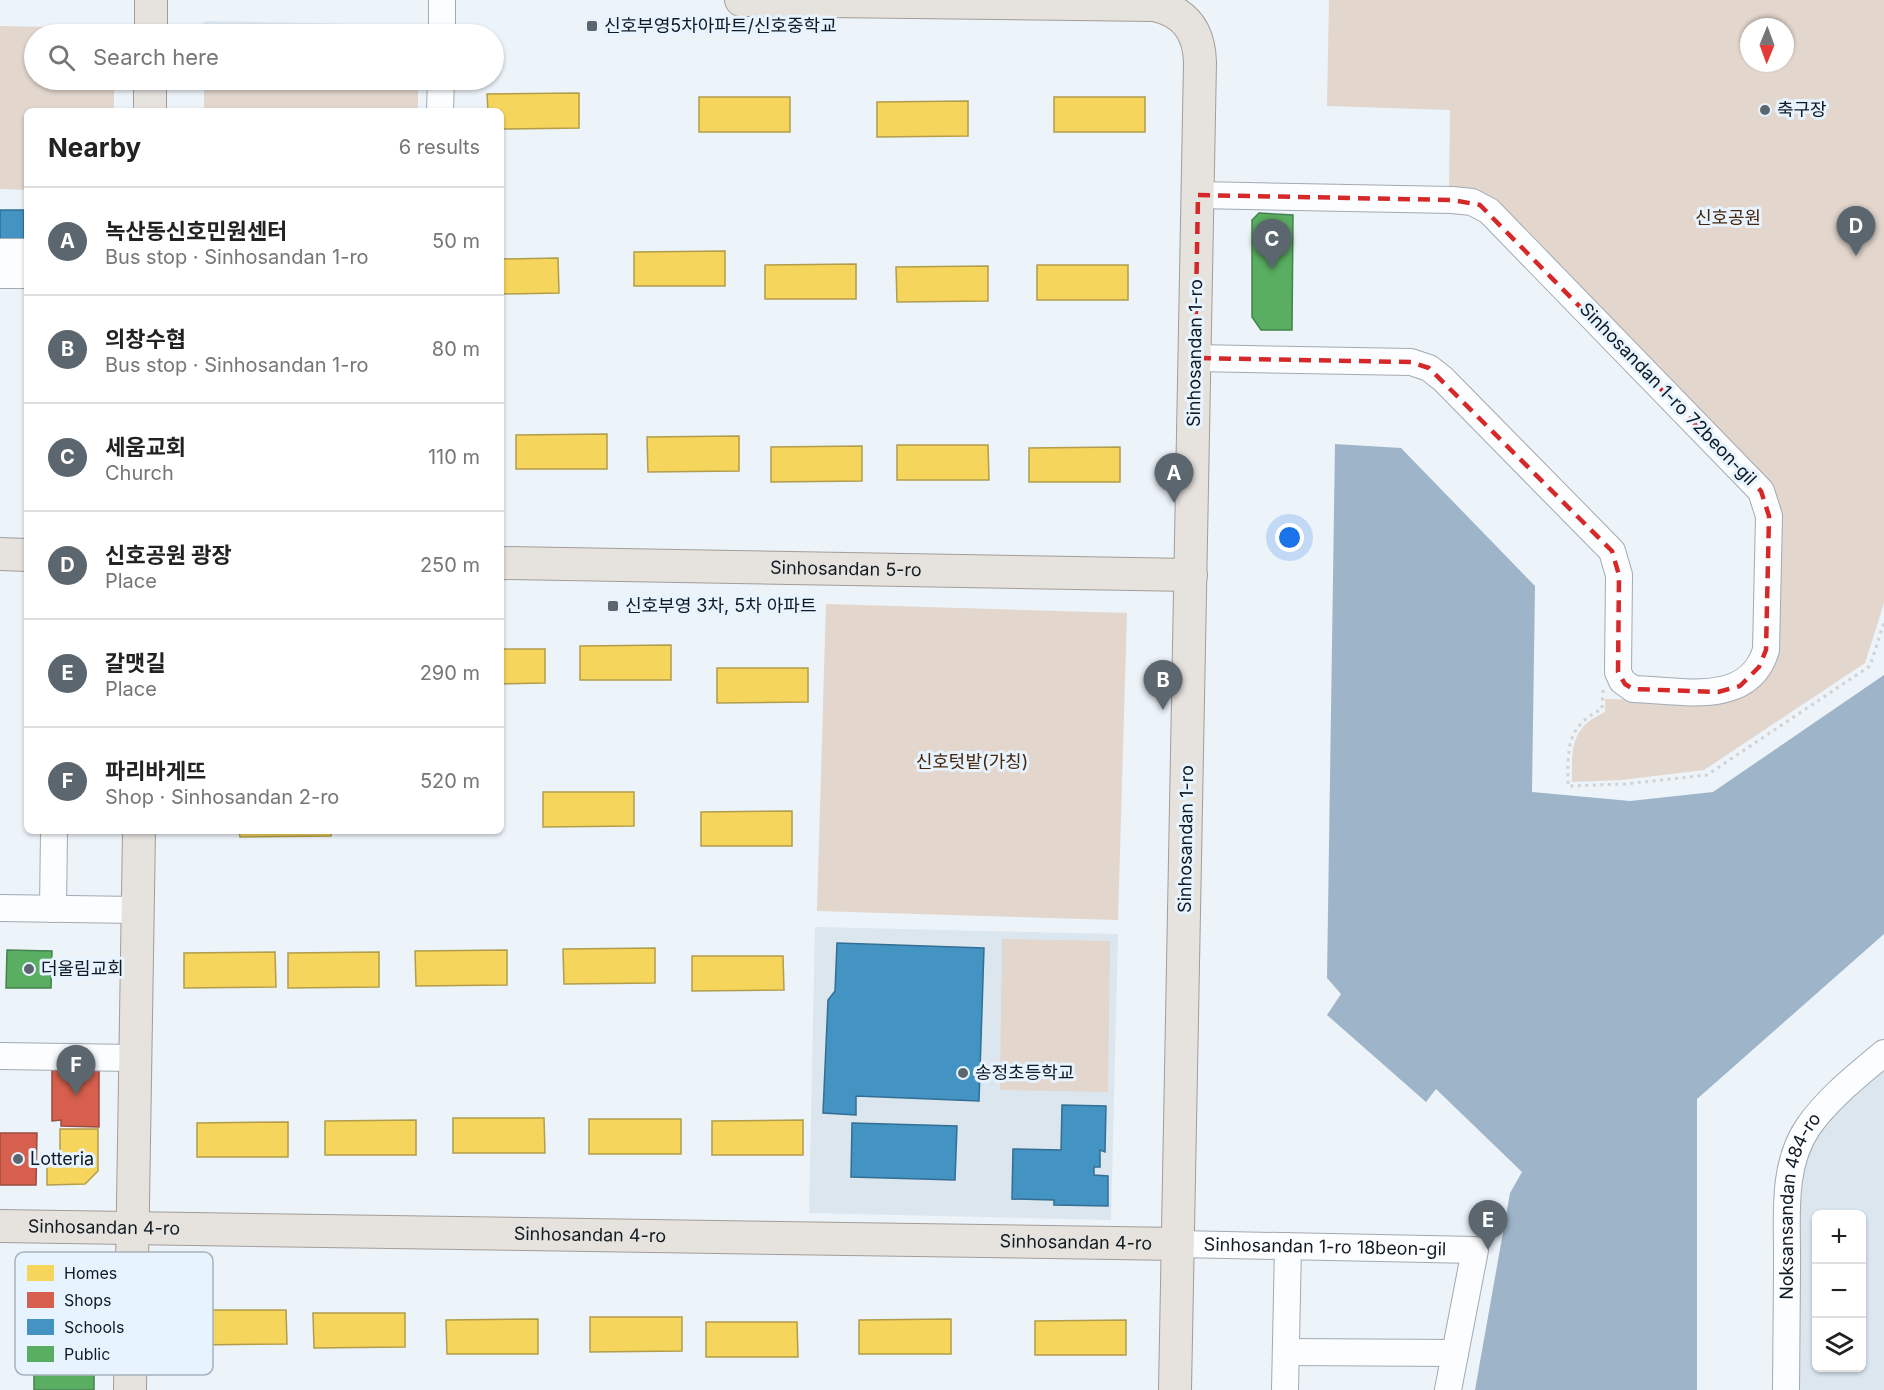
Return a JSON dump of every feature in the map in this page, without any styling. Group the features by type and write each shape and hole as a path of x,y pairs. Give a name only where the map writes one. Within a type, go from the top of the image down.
{"main road":[{"path":"151,0 151,24"},
{"name":"Sinhosandan 1-ro","path":"741,0 1154,5 1178,14 1190,24 1200,52 1175,1390"},
{"path":"150,90 150,108"},
{"path":"0,554 24,555"},
{"name":"Sinhosandan 5-ro","path":"504,562 1191,575"},
{"path":"132,1252 139,834"},
{"name":"Sinhosandan 4-ro","path":"0,1226 1178,1244"},
{"path":"130,1375 130,1390"}],"street":[{"path":"442,0 442,24"},
{"path":"440,108 441,90"},
{"name":"Sinhosandan 1-ro 72beon-gil","path":"1195,358 1411,362 1429,368 1443,379 1612,552 1619,575 1618,672 1625,684 1633,689 1718,692 1740,686 1759,667 1766,650 1769,516 1761,491 1489,211 1480,205 1452,200 1198,195"},
{"path":"0,252 24,252"},
{"path":"0,275 24,275"},
{"path":"53,909 54,834"},
{"path":"0,908 137,910"},
{"name":"Noksansandan 484-ro","path":"1786,1390 1788,1190 1795,1153 1808,1127 1818,1114 1884,1053"},
{"path":"0,1056 135,1058"},
{"name":"Sinhosandan 1-ro 18beon-gil","path":"1178,1244 1476,1250 1448,1390"},
{"path":"1285,1390 1288,1246"},
{"path":"1286,1352 1455,1353"}],"path":[{"path":"1603,687 1602,709 1584,719 1568,749 1568,786 1625,784 1707,775 1870,666 1884,622"}],"highlighted area":[{"path":"1198,195 1452,200 1480,205 1761,491 1769,516 1766,650 1759,667 1740,686 1718,692 1633,689 1625,684 1618,672 1619,575 1612,551 1429,368 1411,362 1195,358"}],"shaded area":[{"path":"206,21 353,24 202,24"},
{"name":"송정초등학교","path":"815,927 1118,934 1111,1220 809,1213"},
{"path":"1884,1069 1884,1390 1799,1390 1800,1197 1804,1163 1815,1137 1839,1109"}],"green space":[{"name":"신호공원","path":"1329,0 1884,0 1884,603 1865,663 1704,770 1622,780 1572,782 1573,749 1579,732 1585,725 1605,712 1605,699 1723,701 1736,699 1753,690 1773,495 1449,190 1450,110 1327,106"},
{"path":"0,26 24,26 24,90 114,90 114,108 24,108 24,190 0,189"},
{"path":"204,90 418,90 418,108 204,108"},
{"name":"신호텃밭(가칭)","path":"826,604 1127,613 1118,920 817,911"},
{"path":"1002,939 1110,941 1108,1092 1000,1090"}],"water":[{"path":"1335,444 1401,448 1535,586 1532,792 1630,801 1713,792 1884,675 1884,934 1697,1099 1697,1390 1475,1390 1510,1193 1522,1172 1436,1089 1426,1102 1327,1015 1341,994 1327,978"}],"building: Homes":[{"path":"579,93 579,128 504,129 504,108 488,108 487,94"},
{"path":"699,97 790,97 790,132 699,132"},
{"path":"1054,97 1145,97 1145,132 1054,132"},
{"path":"968,101 968,136 877,137 877,102"},
{"path":"725,251 725,286 634,286 634,252"},
{"path":"558,258 559,293 504,294 504,259"},
{"path":"856,264 856,299 765,299 765,265"},
{"path":"1037,265 1128,265 1128,300 1037,300"},
{"path":"988,266 988,301 897,302 896,267"},
{"path":"607,434 607,469 516,469 516,435"},
{"path":"739,436 739,471 648,472 647,437"},
{"path":"897,445 988,445 989,480 897,480"},
{"path":"862,446 862,481 771,482 771,447"},
{"path":"1120,447 1120,482 1029,482 1029,448"},
{"path":"671,645 671,680 580,680 580,646"},
{"path":"504,649 545,649 545,683 504,684"},
{"path":"717,668 808,668 808,702 717,703"},
{"path":"543,792 634,792 634,826 543,827"},
{"path":"792,811 792,846 701,846 701,812"},
{"path":"240,834 331,834 331,836 240,837"},
{"path":"655,948 655,983 564,984 563,949"},
{"path":"507,950 507,985 416,986 415,951"},
{"path":"275,952 276,987 184,988 184,953"},
{"path":"379,952 379,987 288,988 288,953"},
{"path":"692,956 783,956 784,990 692,991"},
{"path":"453,1118 544,1118 545,1153 453,1153"},
{"path":"589,1119 681,1119 681,1154 589,1154"},
{"path":"416,1120 416,1155 325,1155 325,1121"},
{"path":"803,1120 803,1155 712,1155 712,1121"},
{"path":"288,1122 288,1157 197,1157 197,1123"},
{"path":"60,1129 98,1129 98,1171 85,1184 47,1185 47,1160 60,1160"},
{"path":"213,1310 286,1310 287,1344 213,1345"},
{"path":"313,1313 405,1313 405,1347 314,1348"},
{"path":"590,1317 682,1317 682,1351 590,1352"},
{"path":"538,1319 538,1354 447,1354 446,1320"},
{"path":"951,1319 951,1354 859,1354 859,1320"},
{"path":"1126,1320 1126,1355 1035,1355 1035,1321"},
{"path":"706,1322 797,1322 798,1357 706,1357"}],"building: Shops":[{"path":"52,1070 99,1070 99,1127 61,1126 61,1120 52,1121"},
{"name":"Lotteria","path":"0,1133 37,1133 36,1185 0,1185"}],"building: Schools":[{"path":"0,210 24,210 24,245 0,244"},
{"path":"837,943 984,948 979,1101 856,1096 856,1115 823,1113 828,1000 835,991"},
{"path":"1062,1105 1106,1106 1105,1152 1100,1150 1100,1167 1094,1167 1094,1175 1108,1176 1108,1206 1054,1205 1054,1200 1012,1199 1013,1149 1061,1150"},
{"path":"852,1123 957,1126 955,1180 851,1177"}],"building: Public":[{"path":"1259,213 1293,215 1292,330 1261,330 1252,317 1252,220"},
{"name":"더울림교회","path":"7,950 52,951 51,988 6,988"},
{"path":"34,1375 94,1375 94,1390 34,1390"}],"place":[{"name":"신호부영5차아파트/신호중학교","path":"592,26"},
{"name":"축구장","path":"1765,110"},
{"name":"신호공원 광장","path":"1856,256"},
{"name":"세움교회","path":"1272,269"},
{"name":"녹산동신호민원센터","path":"1174,503"},
{"name":"신호부영 3차, 5차 아파트","path":"613,606"},
{"name":"의창수협","path":"1163,710"},
{"name":"더울림교회","path":"29,969"},
{"name":"송정초등학교","path":"963,1073"},
{"name":"파리바게뜨","path":"76,1095"},
{"name":"Lotteria","path":"18,1159"},
{"name":"갈맷길","path":"1488,1250"}]}
